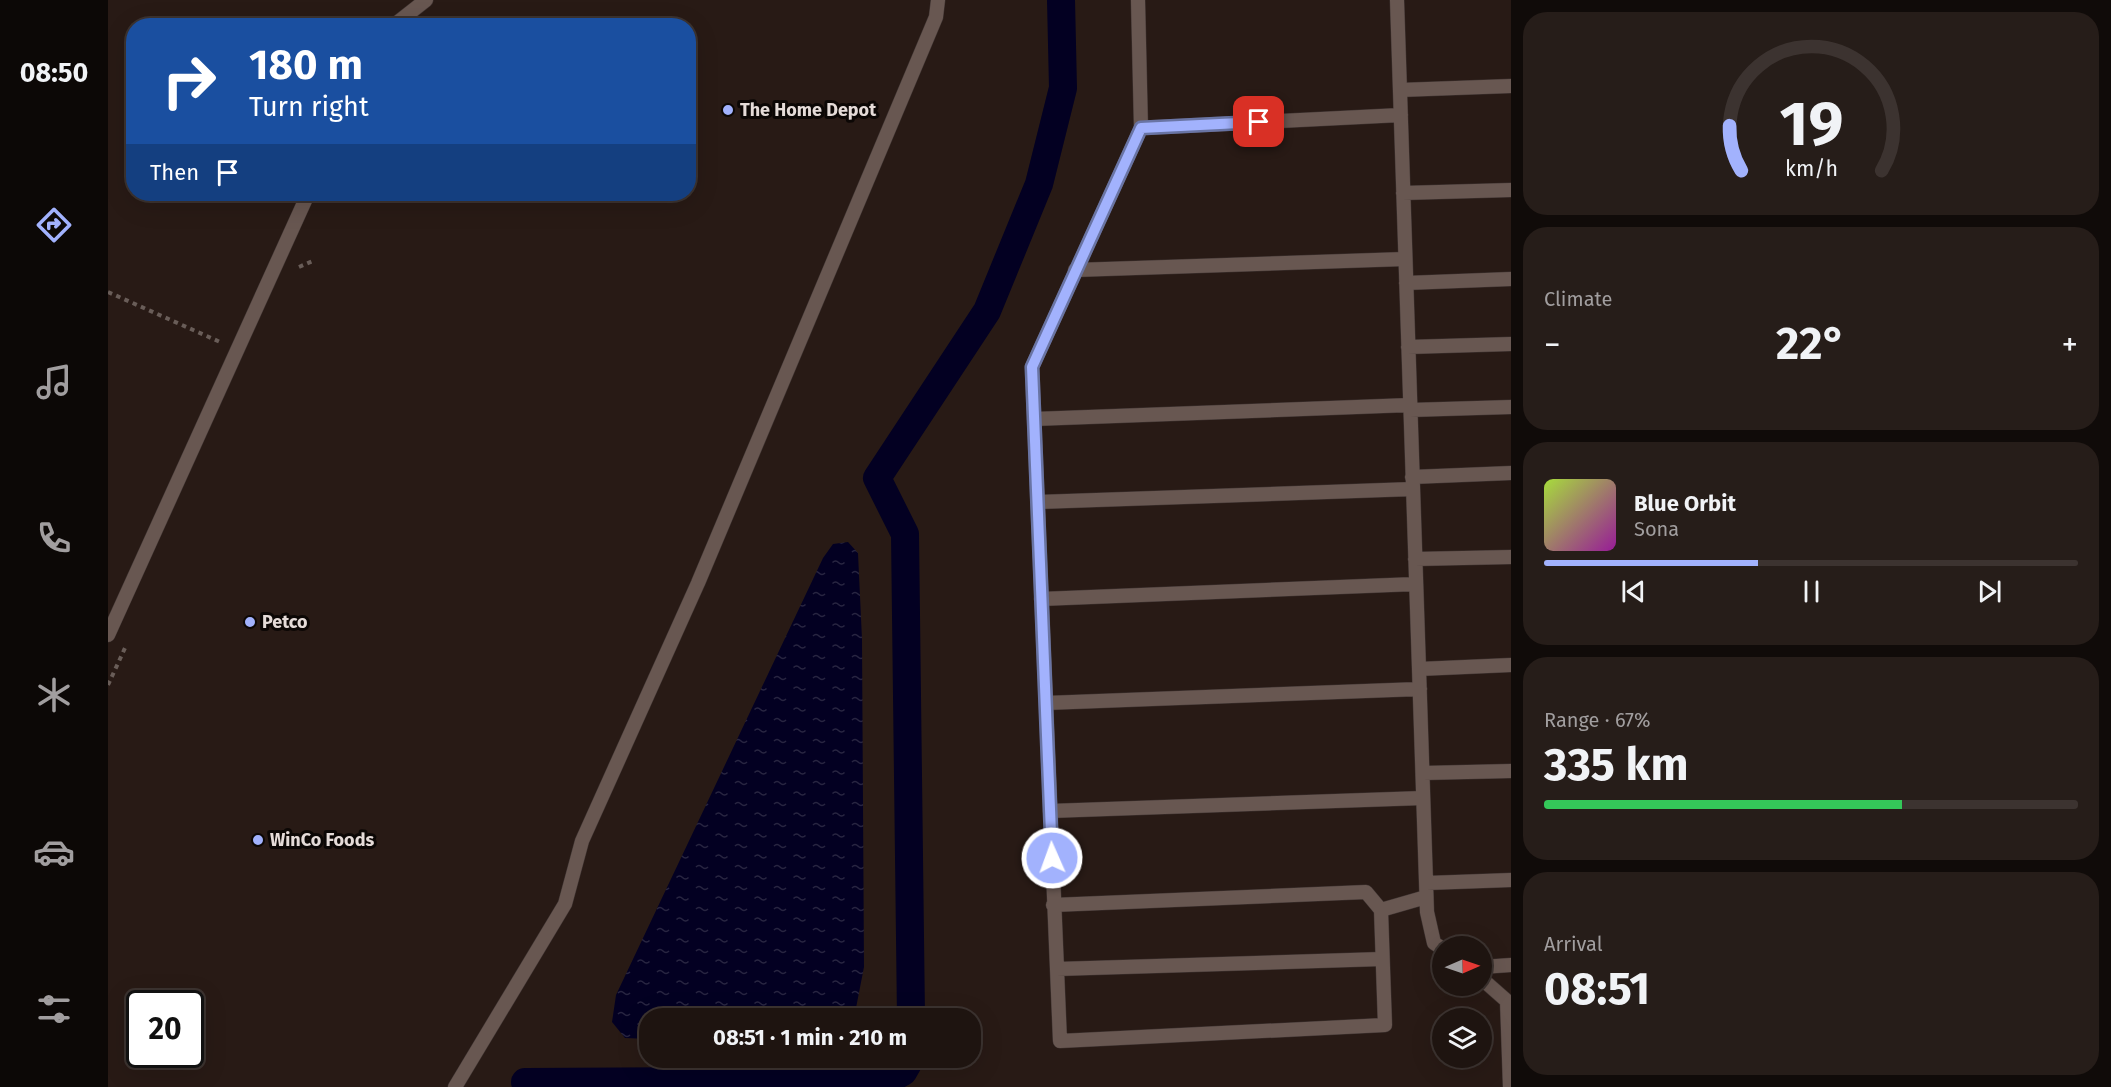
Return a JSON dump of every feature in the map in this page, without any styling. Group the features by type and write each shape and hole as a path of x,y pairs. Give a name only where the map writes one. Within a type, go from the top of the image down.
{"lane":[{"path":"403,18 426,0"},
{"path":"455,1087 565,904 582,841 703,573 936,17 938,0"},
{"path":"1053,905 1366,892 1381,910 1384,1024 1060,1041 1053,905 1032,367 1141,128 1138,0"},
{"path":"1397,0 1427,912 1433,936"},
{"path":"1400,90 1511,86"},
{"path":"1141,128 1401,115"},
{"path":"1403,193 1511,190"},
{"path":"108,635 305,201"},
{"path":"1075,270 1405,259"},
{"path":"1406,283 1511,279"},
{"path":"1408,347 1511,344"},
{"path":"1034,419 1511,407"},
{"path":"1038,502 1412,483 1511,473"},
{"path":"1415,559 1511,557"},
{"path":"1041,599 1416,584"},
{"path":"1419,669 1511,665"},
{"path":"1046,703 1420,689"},
{"path":"1423,773 1511,771"},
{"path":"1050,811 1423,798"},
{"path":"1381,910 1427,890 1511,880"},
{"path":"1057,969 1382,959"},
{"path":"1492,966 1511,965"},
{"path":"1492,988 1507,1001 1510,1031 1510,1087"}],"path":[{"path":"108,292 237,350"}],"water":[{"path":"848,542 858,553 862,639 864,967 856,1008 639,1008 639,1039 625,1038 612,1022 616,995 823,558 833,544"}],"waterway":[{"path":"911,1008 905,534 877,478 987,311 1039,184 1063,88 1061,0"},
{"path":"525,1082 888,1080 903,1072 905,1068"}],"place":[{"name":"The Home Depot","path":"728,110"},
{"name":"Petco","path":"250,622"},
{"name":"WinCo Foods","path":"258,840"}],"route":[{"path":"1052,858 1032,367 1141,128 1259,122"}]}
